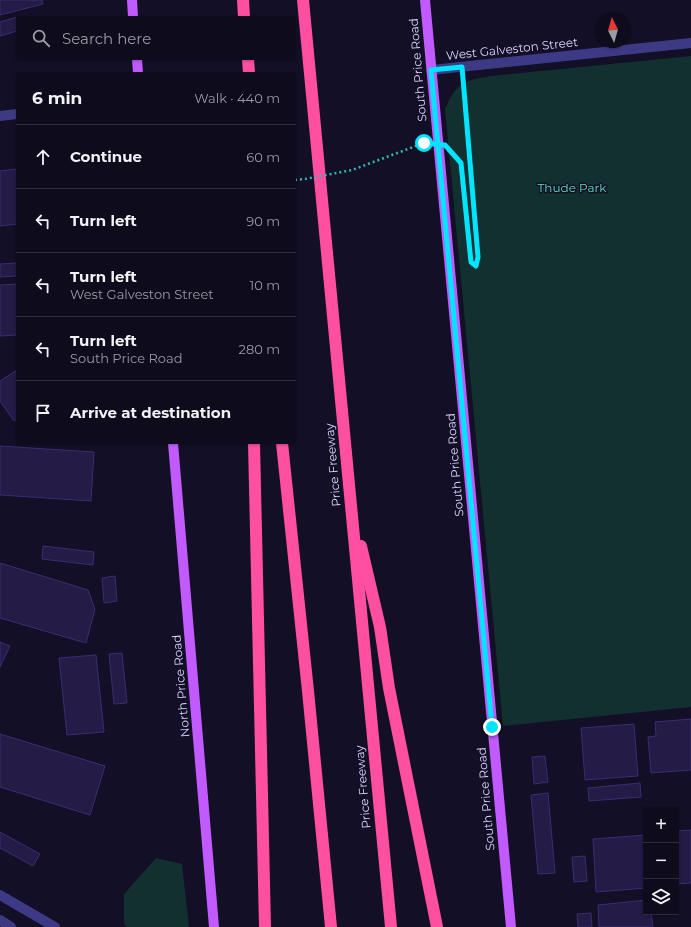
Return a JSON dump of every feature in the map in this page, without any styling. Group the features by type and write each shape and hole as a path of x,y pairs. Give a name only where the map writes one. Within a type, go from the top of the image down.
{"highway":[{"path":"243,0 244,16"},
{"name":"Price Freeway","path":"303,0 391,927"},
{"path":"248,60 249,72"},
{"path":"254,444 265,927"},
{"path":"282,444 331,927"},
{"path":"350,500 380,627 389,688 437,927"}],"main road":[{"path":"132,0 133,16"},
{"name":"South Price Road","path":"425,0 511,927"},
{"name":"North Price Road","path":"173,444 214,927"}],"street":[{"name":"West Galveston Street","path":"431,70 691,43"},
{"path":"0,116 16,114"},
{"path":"0,895 55,927"},
{"path":"0,920 11,927"}],"path":[{"path":"296,180 352,170 424,143 445,145 461,163 471,262 476,266 478,257 462,67"}],"green space":[{"name":"Thude Park","path":"691,56 691,707 503,726 445,109 457,88 467,82 490,76"},
{"path":"156,858 182,864 189,927 127,927 124,924 124,894"}],"building":[{"path":"0,0 42,0 43,4 0,15"},
{"path":"16,17 16,31 0,36 0,22"},
{"path":"16,169 16,224 0,226 0,171"},
{"path":"16,263 16,276 0,277 0,264"},
{"path":"16,284 16,335 0,336 0,285"},
{"path":"16,371 16,420 14,421 0,401 0,381"},
{"path":"0,446 94,452 91,501 0,495"},
{"path":"43,546 94,552 93,565 42,559"},
{"path":"0,563 88,590 95,609 86,643 0,618"},
{"path":"115,576 117,601 104,603 102,578"},
{"path":"0,642 10,646 0,667"},
{"path":"122,653 127,703 114,704 109,654"},
{"path":"96,655 104,732 67,735 59,658"},
{"path":"691,719 691,770 651,773 648,737 656,736 655,722"},
{"path":"634,724 638,776 585,780 581,728"},
{"path":"0,734 105,766 90,815 0,787"},
{"path":"545,756 548,782 534,784 532,757"},
{"path":"640,783 641,797 589,801 588,788"},
{"path":"548,793 555,873 538,874 531,795"},
{"path":"691,830 691,883 679,884 679,831"},
{"path":"0,832 40,854 33,866 0,848"},
{"path":"643,835 643,888 596,892 593,839"},
{"path":"585,856 587,881 574,882 572,857"},
{"path":"643,900 643,915 651,915 653,927 599,927 598,905"},
{"path":"591,913 592,927 578,927 577,914"}],"route":[{"path":"424,143 445,145 461,163 471,262 476,266 478,257 462,67 431,70 492,727"}]}
